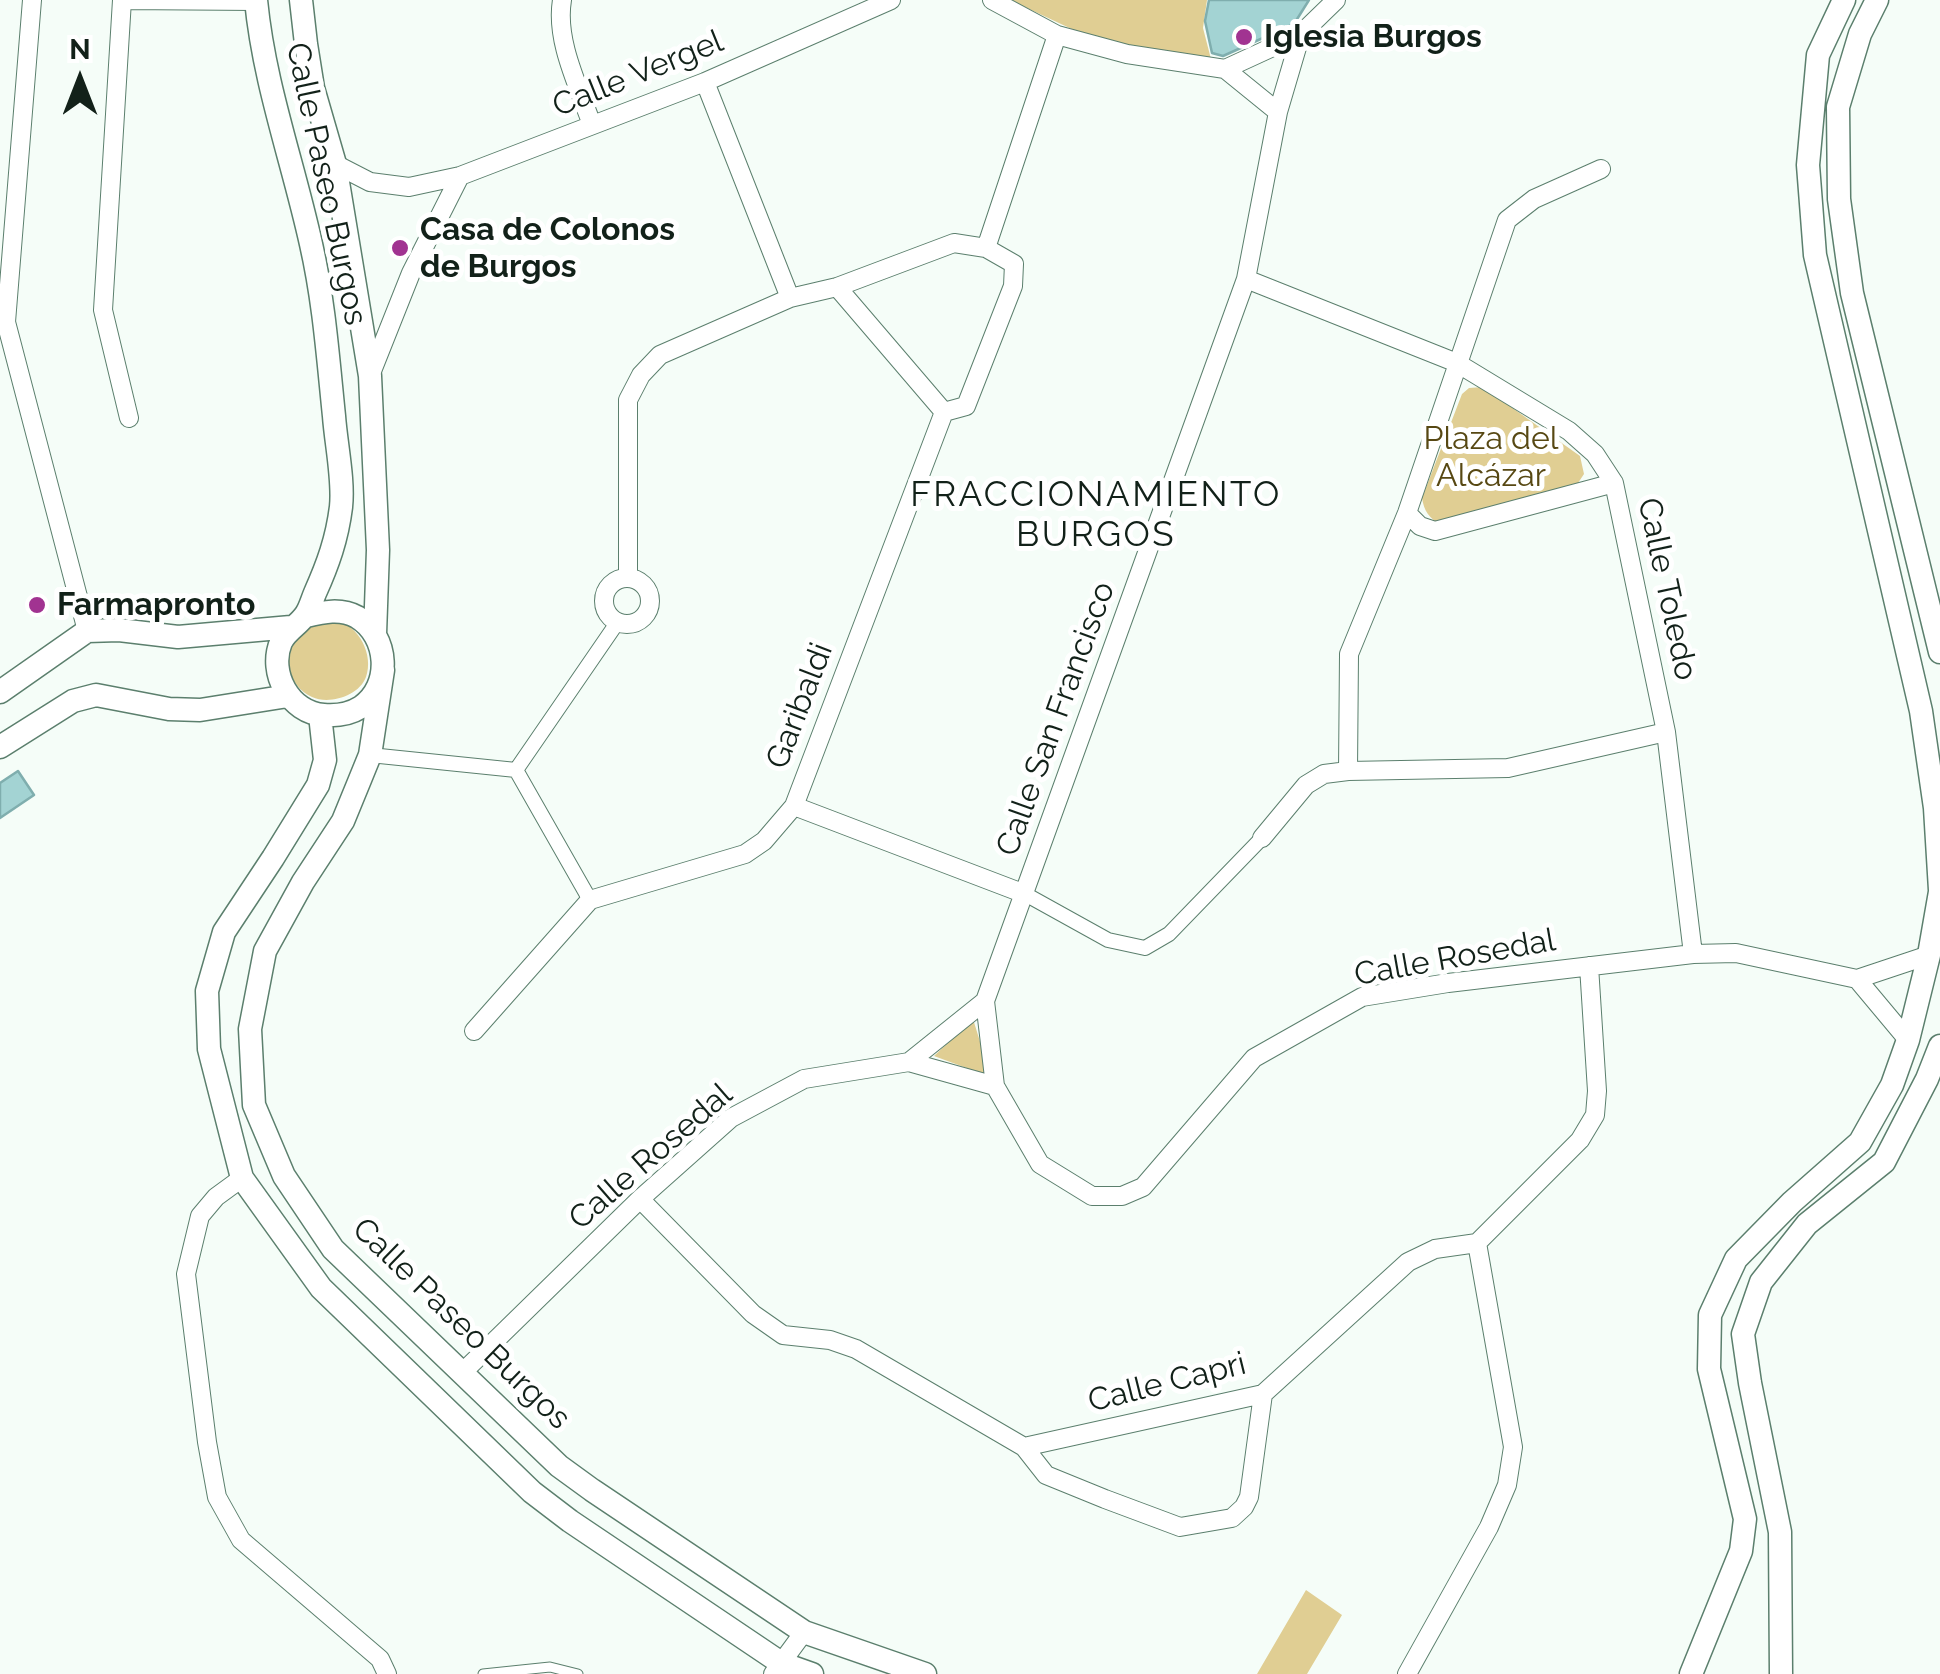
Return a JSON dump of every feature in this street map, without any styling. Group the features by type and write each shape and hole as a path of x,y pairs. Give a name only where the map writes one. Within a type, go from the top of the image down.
{"street":[{"path":"32,0 6,322 87,631"},
{"path":"129,418 103,310 122,0 256,0"},
{"name":"Calle Paseo Burgos","path":"256,0 272,98 310,242 324,316 342,502 333,551 298,622"},
{"name":"Calle Paseo Burgos","path":"301,0 314,88 335,164 370,376 378,550 375,634"},
{"path":"562,0 560,17 568,54 592,125"},
{"name":"Calle Vergel","path":"335,164 370,182 409,187 460,176 705,82 891,0"},
{"path":"992,0 1057,35 1127,54 1224,69 1278,112"},
{"path":"1224,69 1302,34 1336,0"},
{"path":"1877,0 1860,34 1838,108 1838,200 1852,293 1940,652"},
{"path":"1691,1674 1741,1551 1745,1519 1709,1369 1710,1315 1736,1259 1792,1202 1860,1142 1892,1085 1908,1040 1940,891 1935,808 1922,711 1815,255 1808,165 1818,56 1839,9 1856,20 1860,34"},
{"name":"Calle San Francisco","path":"994,1086 985,1001 1246,279 1278,112 1302,34"},
{"path":"986,248 1057,35"},
{"path":"705,82 790,298"},
{"path":"272,98 314,88"},
{"path":"282,136 324,126"},
{"path":"1348,770 1349,654 1408,512 1507,220 1534,199 1601,169"},
{"path":"370,376 410,273 460,176"},
{"path":"628,578 628,400 641,375 660,355 790,298 837,287 954,243 986,248 1014,264 1012,286 966,406 944,412 837,287"},
{"name":"Calle Toledo","path":"1246,279 1457,363 1569,431 1595,454 1614,483 1666,732 1692,954"},
{"name":"Garibaldi","path":"590,900 745,854 764,841 794,806 944,412"},
{"path":"1853,417 1864,420 1882,412"},
{"path":"1864,465 1884,456 1894,462"},
{"path":"1408,512 1420,526 1435,531 1614,483"},
{"path":"636,580 648,590 649,606 641,620 618,622 606,612 604,596 612,582 636,580"},
{"path":"0,692 87,631 120,630 178,637 298,622 333,610 357,617 375,634 382,651 383,670 376,690 362,706 342,715 320,715 302,708 288,696 277,661 281,643 298,622"},
{"path":"516,770 618,622"},
{"name":"Calle Paseo Burgos","path":"383,670 370,755 343,821 303,882 266,951 250,1029 254,1105 284,1176 333,1248 559,1466 804,1632 925,1674"},
{"path":"0,746 74,701 96,695 169,709 200,710 288,696"},
{"name":"Calle Paseo Burgos","path":"320,715 325,760 318,785 224,932 208,990 209,1049 242,1178 321,1288 532,1492 777,1669 812,1674"},
{"path":"794,806 1025,894 1108,940 1145,948 1169,934 1262,838 1306,785 1324,774 1348,770 1508,768 1666,732"},
{"path":"370,755 516,770"},
{"path":"474,1031 590,900 516,770"},
{"name":"Calle Rosedal","path":"464,1372 640,1198 731,1118 804,1079 908,1062 994,1086 1040,1164 1092,1196 1122,1196 1142,1187 1254,1058 1362,997 1448,982 1692,954 1736,953 1857,979"},
{"path":"1908,1040 1857,979 1929,955"},
{"path":"1407,1674 1489,1526 1507,1485 1513,1447 1478,1243 1580,1140 1595,1115 1589,966"},
{"path":"908,1062 985,1001"},
{"path":"1781,1674 1780,1532 1743,1334 1761,1282 1807,1224 1884,1162 1928,1079 1940,1046"},
{"path":"1860,1142 1884,1162"},
{"path":"242,1178 216,1197 200,1216 186,1274 217,1498 240,1540 380,1659 387,1674"},
{"path":"640,1198 753,1314 783,1335 830,1340 856,1349 1024,1447 1046,1474 1180,1527 1232,1518 1244,1507 1250,1497 1263,1394"},
{"name":"Calle Capri","path":"1024,1447 1263,1394 1408,1262 1435,1249 1478,1243"},
{"path":"532,1492 551,1484 559,1466"},
{"path":"570,1520 574,1499 592,1490"},
{"path":"777,1669 804,1632"}],"lane":[{"path":"483,1674 550,1667 578,1674"}],"green space":[{"path":"1010,0 1207,0 1203,28 1212,63 1112,48"},
{"name":"Plaza del Alcázar","path":"1483,387 1580,456 1584,474 1578,483 1441,525 1428,514 1422,498 1462,394 1469,388"},
{"path":"312,621 344,624 363,642 368,660 366,677 350,694 319,699 304,692 294,681 288,659 290,646"},
{"path":"973,1019 991,1077 934,1056"},
{"path":"1306,1590 1342,1615 1307,1674 1257,1674"}],"building":[{"name":"Iglesia Burgos","path":"1209,0 1309,0 1294,24 1223,56 1212,53 1205,21"},
{"path":"18,771 34,795 0,818 0,783"}],"place":[{"name":"Iglesia Burgos","path":"1244,37"},
{"name":"Casa de Colonos de Burgos","path":"400,248"},
{"name":"Farmapronto","path":"37,605"}],"district":[{"name":"FRACCIONAMIENTO BURGOS","path":"1096,515"}]}
